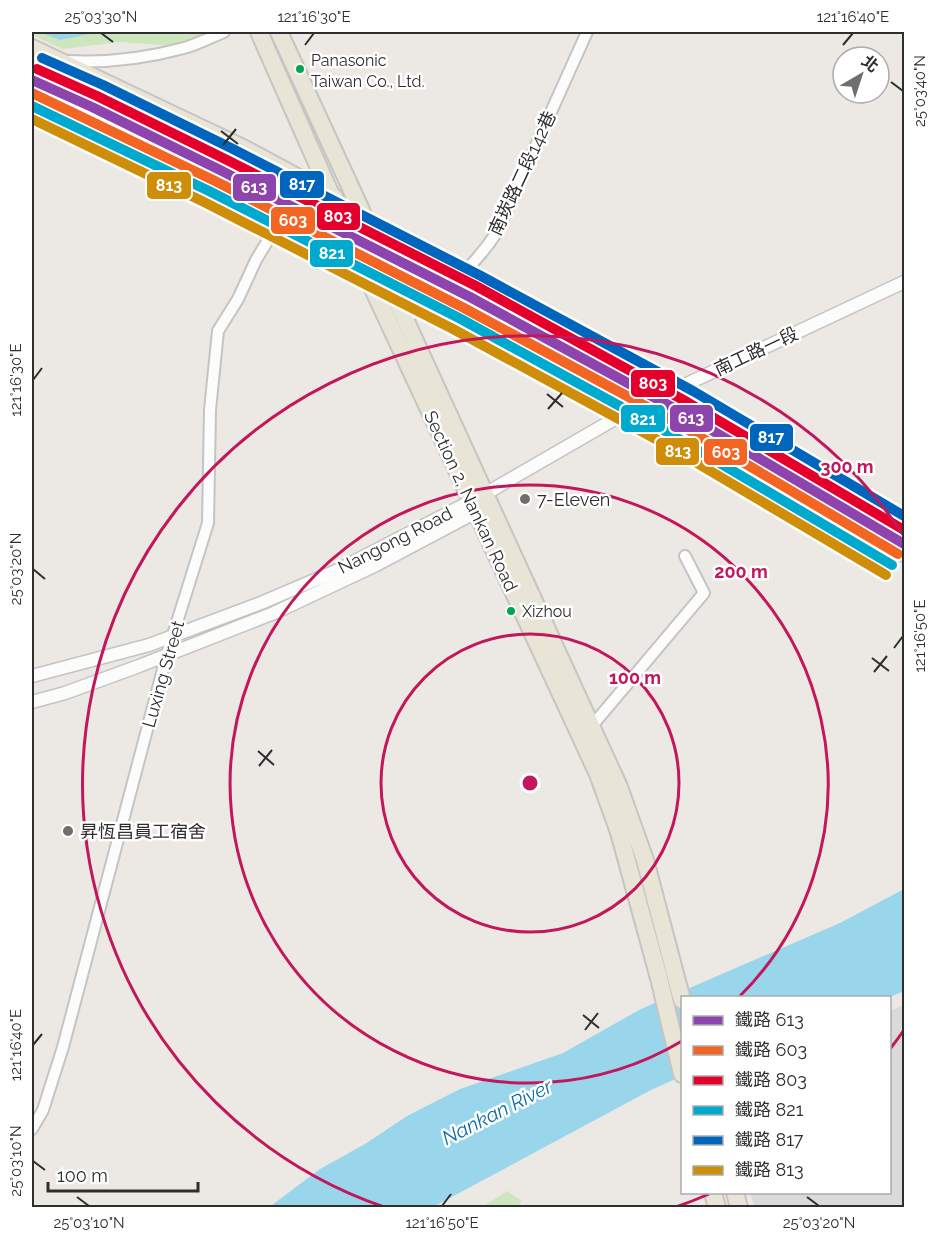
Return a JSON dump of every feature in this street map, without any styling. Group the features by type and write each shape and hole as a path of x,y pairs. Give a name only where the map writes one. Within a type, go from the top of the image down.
{"main road":[{"name":"Section 2, Nankan Road","path":"260,32 332,196 365,257 477,502 598,774 667,975"},
{"name":"Section 2, Nankan Road","path":"279,32 363,217 365,257 384,274 405,319 477,502 619,787 645,860 667,975"},
{"path":"32,48 243,148 332,196 363,217"},
{"path":"35,69 234,159 340,213 363,217"},
{"path":"32,90 213,177 365,257"},
{"path":"32,104 279,222 365,257"},
{"path":"667,975 681,998"},
{"path":"667,975 681,1067"}],"street":[{"path":"35,69 60,61 87,62 160,53 187,47 224,32"},
{"name":"南崁路二段142巷","path":"405,319 442,294 484,252 496,232 587,32"},
{"name":"Luxing Street","path":"32,1129 43,1110 63,1047 166,654 208,523 210,410 218,331 238,299 256,260 279,222"},
{"name":"南工路一段","path":"477,502 643,404 904,282"},
{"path":"643,404 819,504 904,556"},
{"name":"Nangong Road","path":"32,676 127,651 261,603 336,572 477,502"},
{"name":"Nangong Road","path":"32,702 65,693 139,666 274,613 376,565 477,502"},
{"path":"591,727 704,593 685,556"},
{"path":"32,708 65,693"}],"shaded area":[{"path":"904,1005 904,1207 755,1207 750,1194 891,1194 891,1011"}],"green space":[{"path":"32,32 216,32 187,47 120,42 63,49 32,35"},
{"path":"507,1191 522,1201 517,1207 482,1207"}],"water":[{"path":"39,32 100,32 60,40"},
{"name":"Nankan River","path":"904,889 904,991 891,997 681,996 681,1076 651,1090 433,1207 268,1208 320,1169 365,1144 407,1116 460,1089 563,1053 641,1009 840,923"}],"rail line":[{"name":"817","path":"42,58 103,85 231,148 481,276 693,391 904,516"},
{"name":"803","path":"37,69 225,159 476,286 687,402 904,530"},
{"name":"613","path":"32,80 220,170 470,297 681,412 904,544"},
{"name":"603","path":"32,93 215,181 464,308 675,422 898,554"},
{"name":"821","path":"32,106 209,191 459,318 669,433 892,565"},
{"name":"813","path":"32,119 204,202 453,329 663,443 886,575"}],"place":[{"name":"Panasonic Taiwan Co., Ltd.","path":"300,69"},
{"name":"7-Eleven","path":"525,499"},
{"name":"Xizhou","path":"511,611"},
{"name":"昇恆昌員工宿舍","path":"68,831"}]}
